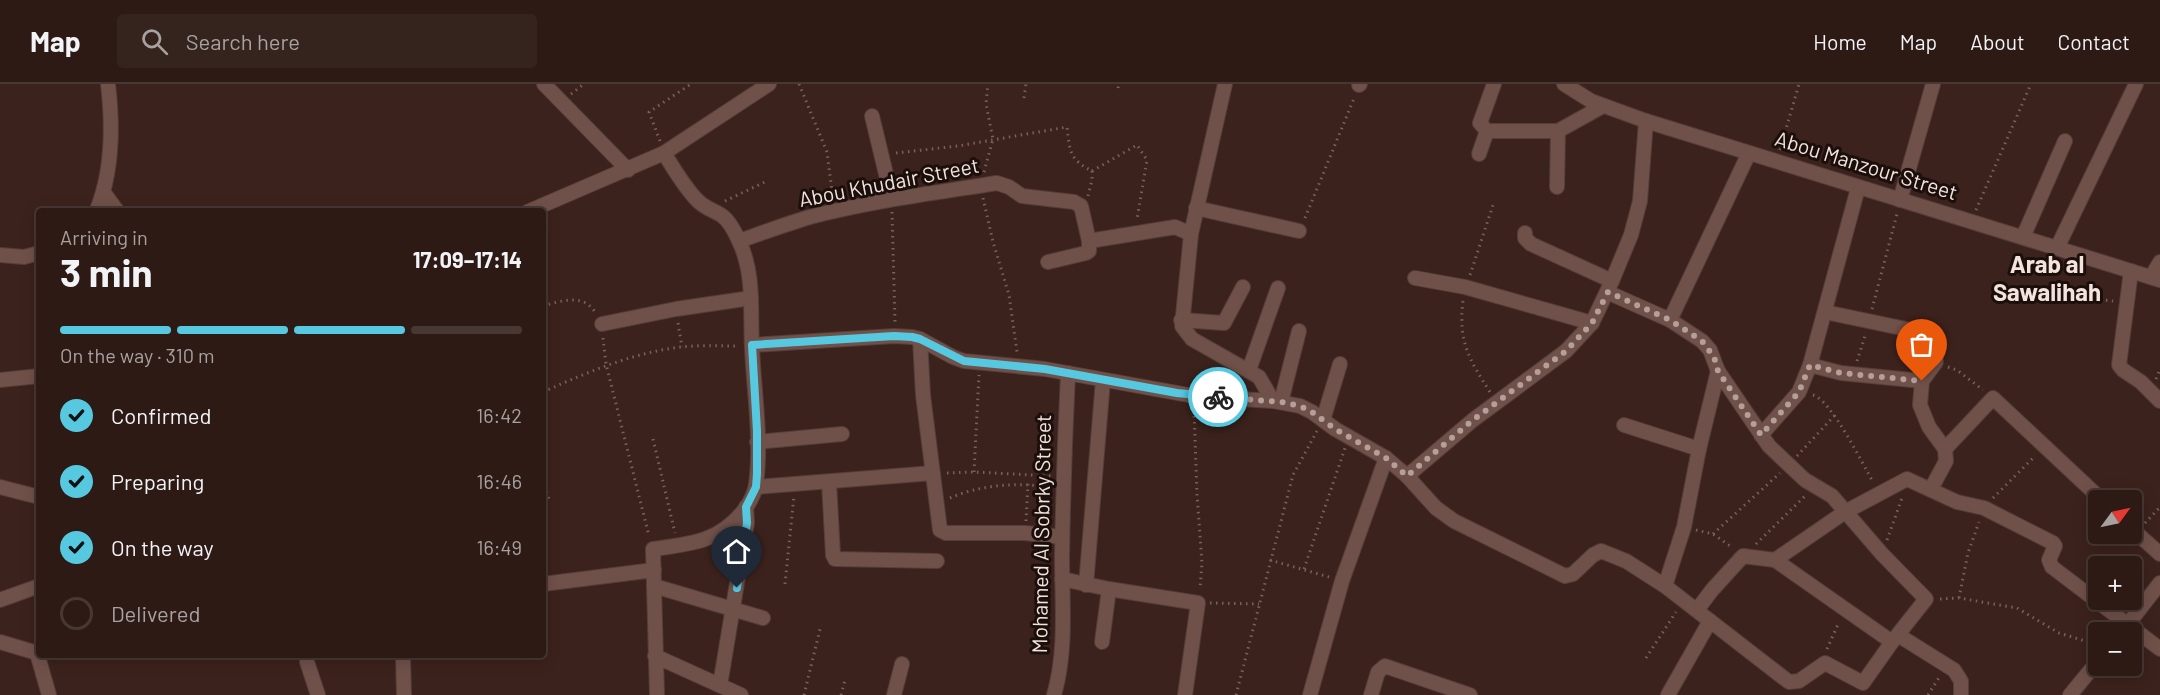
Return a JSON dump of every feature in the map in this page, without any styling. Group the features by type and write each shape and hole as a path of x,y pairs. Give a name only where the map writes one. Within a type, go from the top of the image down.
{"street":[{"path":"98,208 104,193 111,140 112,114 108,84"},
{"path":"544,84 628,170"},
{"path":"537,208 664,153 769,84"},
{"path":"1225,84 1191,234 1181,320 1184,331 1192,339 1259,377 1277,401"},
{"path":"1494,84 1480,123 1487,130 1558,131 1603,106"},
{"name":"Abou Manzour Street","path":"1564,84 1603,106 1646,121 2156,278"},
{"path":"1900,200 1933,84"},
{"path":"2057,248 2136,84"},
{"path":"872,116 892,200"},
{"path":"1407,476 1497,402 1566,351 1592,323 1610,287 1631,235 1640,201 1646,121"},
{"path":"1479,154 1487,130"},
{"path":"1557,187 1558,131"},
{"path":"2023,237 2065,141"},
{"path":"657,695 653,549 678,546 713,537 725,530 746,507 756,487 757,442 748,268 739,241 723,216 699,202 664,153"},
{"path":"1670,320 1749,153"},
{"name":"Abou Khudair Street","path":"739,241 799,220 834,211 980,186 1003,184 1023,196 1077,203 1083,211"},
{"path":"1761,435 1799,392 1810,365 1858,188"},
{"path":"104,193 115,208"},
{"path":"1196,208 1299,231"},
{"path":"1083,211 1089,246"},
{"path":"1048,262 1135,232 1175,227 1191,234"},
{"path":"752,345 894,336 912,337 953,357 980,363 1068,373 1194,396 1277,401 1300,406 1386,458 1407,476 1436,508 1454,521 1565,576 1573,574 1593,555 1601,551 1626,561 1665,586 1789,682 1799,681 1827,663 1863,683 1926,599 1882,555 1832,496 1815,486 1769,446 1718,371 1714,357 1702,341 1670,320 1531,244 1525,238 1525,233"},
{"path":"0,255 24,257 36,254"},
{"path":"2156,278 2160,262"},
{"path":"2131,271 2119,365 2160,401"},
{"path":"1415,278 1465,287 1592,323"},
{"path":"1181,320 1224,323 1244,287"},
{"path":"1249,370 1278,288"},
{"path":"602,324 676,309 751,298"},
{"path":"1825,312 1930,334 1935,341 1936,362 1922,381 1920,405 1929,427 1945,449 1946,462 1931,489"},
{"path":"1277,401 1299,331"},
{"path":"920,339 923,395 940,530 943,532 1025,533 1062,537"},
{"path":"1323,420 1340,364"},
{"path":"1810,365 1852,374 1922,381"},
{"path":"1665,586 1684,526 1699,449 1718,371"},
{"name":"Mohamed Al Sobrky Street","path":"1054,695 1063,642 1063,483 1068,373"},
{"path":"0,380 36,376"},
{"path":"1086,585 1103,380"},
{"path":"1945,449 1993,398 2092,490"},
{"path":"1624,425 1699,449"},
{"path":"757,442 842,434"},
{"path":"1310,695 1342,581 1386,458"},
{"path":"756,487 933,473"},
{"path":"1775,560 1845,512 1907,479 1957,502 1984,508 2054,543 2049,558 2050,565 2117,622"},
{"path":"829,482 833,555 837,559 937,561"},
{"path":"0,487 36,496"},
{"path":"720,686 747,523 746,507"},
{"path":"2142,538 2160,554"},
{"path":"1697,610 1743,556 1775,560 1844,611 1947,664 1961,681 1961,695"},
{"path":"546,584 654,570"},
{"path":"1062,579 1198,603 1185,695"},
{"path":"2130,622 2160,583"},
{"path":"654,586 763,618"},
{"path":"0,600 36,587"},
{"path":"1102,642 1109,589"},
{"path":"1668,695 1710,621"},
{"path":"2142,639 2160,649"},
{"path":"0,642 36,653"},
{"path":"655,656 741,695"},
{"path":"38,658 49,695"},
{"path":"404,658 404,695"},
{"path":"307,662 318,695"},
{"path":"894,695 902,664"},
{"path":"1371,695 1378,672 1382,667 1389,666 1468,695"},
{"path":"2070,695 2088,673"}],"path":[{"path":"664,153 649,112 691,84"},
{"path":"799,84 827,152 834,211"},
{"path":"988,84 986,104 993,138 980,186 993,242 1010,295 1019,366"},
{"path":"1024,98 1026,84"},
{"path":"1777,160 1799,84"},
{"path":"1971,220 2031,84"},
{"path":"1299,231 1360,85"},
{"path":"881,154 958,146 993,138 1068,127 1070,152 1078,164 1092,171"},
{"path":"1092,171 1137,145 1147,160 1135,232"},
{"path":"1083,211 1092,180 1092,171"},
{"path":"708,209 767,181"},
{"path":"892,200 894,336"},
{"path":"1852,374 1869,322 1900,200"},
{"path":"1493,205 1465,287 1460,322 1468,356 1497,402"},
{"path":"2082,298 2127,303"},
{"path":"546,305 577,299 583,300 593,308 602,324 606,364 653,549"},
{"path":"676,309 682,347"},
{"path":"546,391 606,364 682,347 752,345"},
{"path":"1936,362 1957,370 1993,398"},
{"path":"974,472 980,363"},
{"path":"1799,392 1819,397 1835,415 1880,494"},
{"path":"1194,396 1202,563 1198,603 1259,604"},
{"path":"1815,486 1743,556 1713,534 1789,465 1835,415"},
{"path":"1236,695 1293,475 1323,420"},
{"path":"1304,569 1348,437"},
{"path":"653,439 678,546"},
{"path":"1959,598 1968,553 1984,508 2046,445"},
{"path":"933,473 974,472 1063,483"},
{"path":"1882,555 1907,479"},
{"path":"936,505 967,491 1028,484 1063,483"},
{"path":"785,584 795,484"},
{"path":"1025,533 1028,484"},
{"path":"2142,524 2160,507"},
{"path":"1270,560 1342,581"},
{"path":"1926,599 1959,598 2017,608 2059,633 2088,642"},
{"path":"1646,658 1684,600"},
{"path":"1821,665 1844,611"},
{"path":"804,695 821,625"},
{"path":"1928,695 1947,664"},
{"path":"841,695 845,680"}],"way so far":[{"path":"1218,397 1288,402 1300,406 1386,458 1407,476 1473,420 1566,351 1592,323 1608,292 1670,320 1702,341 1714,357 1718,371 1761,435 1799,392 1810,365 1841,373 1922,381"}],"district":[{"name":"Arab al Sawalihah","path":"2047,279"}],"route":[{"path":"737,588 747,523 746,507 756,487 757,474 752,345 894,336 912,337 964,361 1045,369 1194,396 1218,397"}]}
